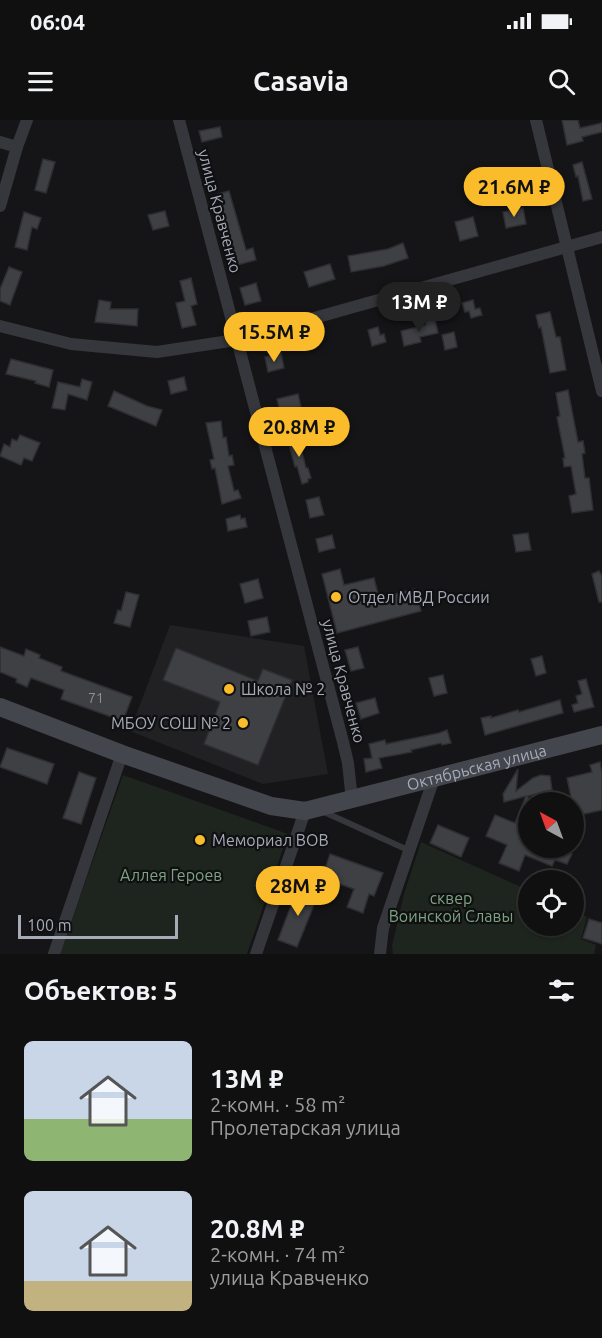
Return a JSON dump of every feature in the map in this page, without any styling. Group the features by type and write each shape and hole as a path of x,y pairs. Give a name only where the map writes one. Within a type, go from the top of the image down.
{"main road":[{"path":"0,707 122,754 271,806 311,810"},
{"name":"Октябрьская улица","path":"311,810 602,735"}],"street":[{"path":"0,206 16,147 27,120"},
{"name":"улица Кравченко","path":"178,120 343,742 352,800"},
{"path":"536,120 602,391"},
{"path":"0,142 16,147"},
{"path":"0,326 71,344 157,352 236,340 602,237"},
{"path":"54,954 122,754"},
{"path":"380,954 382,928 434,778"},
{"path":"256,954 311,810"}],"lane":[{"path":"311,810 408,850"}],"shaded area":[{"name":"Школа № 2","path":"170,625 304,646 328,774 263,784 130,731"}],"green space":[{"name":"Аллея Героев","path":"123,775 288,834 247,954 60,954"},
{"name":"сквер Воинской Славы","path":"421,842 518,886 518,936 582,936 581,939 596,945 594,954 393,954 392,946 404,894"}],"building":[{"path":"562,120 578,120 580,128 602,123 602,132 582,137 583,141 567,145"},
{"path":"220,127 222,137 202,142 199,131"},
{"path":"43,159 55,162 46,193 35,190"},
{"path":"582,162 592,199 583,201 578,176 576,177 573,165"},
{"path":"512,168 515,182 500,185 498,171"},
{"path":"229,191 246,250 253,248 256,260 237,265 224,224 226,223 218,194"},
{"path":"523,208 526,224 506,228 503,212"},
{"path":"165,211 169,226 153,230 148,215"},
{"path":"24,212 41,218 37,229 32,227 27,250 15,247"},
{"path":"473,217 478,236 460,241 455,222"},
{"path":"403,243 408,258 384,266 351,272 348,256 388,249"},
{"path":"330,264 335,279 309,287 304,272"},
{"path":"9,267 22,272 10,305 0,301 0,289"},
{"path":"191,278 197,304 191,306 196,325 182,328 176,303 185,301 180,281"},
{"path":"256,283 261,301 245,305 240,288"},
{"path":"99,300 111,302 110,309 138,309 137,326 95,322"},
{"path":"473,300 475,309 480,308 482,315 471,318 469,311 465,312 462,303"},
{"path":"550,312 556,337 560,337 566,370 550,373 541,327 539,328 536,315"},
{"path":"435,319 438,333 420,337 421,342 404,346 401,331 426,325 425,321"},
{"path":"378,327 380,335 384,334 386,342 372,346 368,330"},
{"path":"454,332 457,347 445,350 442,335"},
{"path":"281,353 284,368 268,372 265,357"},
{"path":"11,359 53,370 49,387 35,383 36,381 6,374"},
{"path":"184,377 187,390 171,394 168,381"},
{"path":"82,379 92,382 87,400 68,394 65,410 52,408 58,382 80,387"},
{"path":"568,390 578,442 583,441 585,478 589,478 593,510 572,513 569,496 576,494 571,466 564,467 563,458 565,458 557,417 560,416 556,393"},
{"path":"114,391 147,406 162,410 156,426 108,406"},
{"path":"298,394 302,411 281,416 277,399"},
{"path":"221,421 223,438 226,437 229,456 232,455 234,465 228,466 234,491 238,490 241,498 222,504 215,468 212,469 210,460 214,459 206,423"},
{"path":"20,435 40,443 32,461 24,458 21,465 0,456 4,444 10,447 12,439 17,441"},
{"path":"301,435 304,447 301,448 311,478 302,484 288,441 293,440 292,437"},
{"path":"319,497 324,515 310,518 306,500"},
{"path":"240,515 241,519 245,518 247,527 228,531 226,519"},
{"path":"528,533 531,550 516,552 513,535"},
{"path":"332,535 335,548 319,552 316,539"},
{"path":"340,569 344,585 374,578 379,598 415,589 421,611 337,633 322,574"},
{"path":"599,571 602,576 602,602 599,602 592,574"},
{"path":"258,579 263,598 245,603 240,584"},
{"path":"126,592 139,595 130,627 114,623 118,610 121,611"},
{"path":"267,617 270,632 251,636 248,621"},
{"path":"0,647 24,656 26,649 40,655 39,658 62,667 61,671 132,697 123,721 61,699 64,690 31,678 27,687 16,682 17,679 0,672"},
{"path":"358,647 364,668 351,671 345,650"},
{"name":"МБОУ СОШ № 2","path":"176,648 258,681 263,669 292,680 258,765 204,744 220,702 163,680"},
{"path":"542,656 546,673 536,676 531,659"},
{"path":"443,675 447,693 434,696 429,678"},
{"path":"586,679 594,707 574,712 572,705 578,703 576,696 582,694 578,681"},
{"path":"375,698 379,713 361,719 356,703"},
{"path":"560,700 563,713 485,735 481,718 491,716 491,718 518,710 519,712"},
{"path":"447,730 451,743 442,745 441,743 411,750 412,752 379,758 382,768 366,772 364,759 372,758 369,744 385,740 386,744"},
{"path":"7,748 54,764 47,784 0,767"},
{"path":"600,762 602,810 584,814 584,792 570,792 567,778 592,772 590,765"},
{"path":"518,769 516,791 533,778 541,775 550,776 552,790 518,792 518,798 504,802 503,794"},
{"path":"79,772 96,778 81,824 63,818"},
{"path":"495,815 515,823 518,816 518,858 524,858 518,871 499,863 507,845 486,836"},
{"path":"438,825 469,838 461,857 430,843"},
{"path":"330,854 383,873 374,896 369,894 363,913 347,907 354,889 322,878"},
{"path":"532,858 570,858 567,864 555,860 552,866"},
{"path":"298,887 318,895 297,947 278,940"},
{"path":"589,919 602,923 602,944 583,938"}],"place":[{"name":"Отдел МВД России","path":"336,597"},
{"name":"Школа № 2","path":"229,689"},
{"name":"МБОУ СОШ № 2","path":"243,723"},
{"name":"Мемориал ВОВ","path":"200,840"}]}
